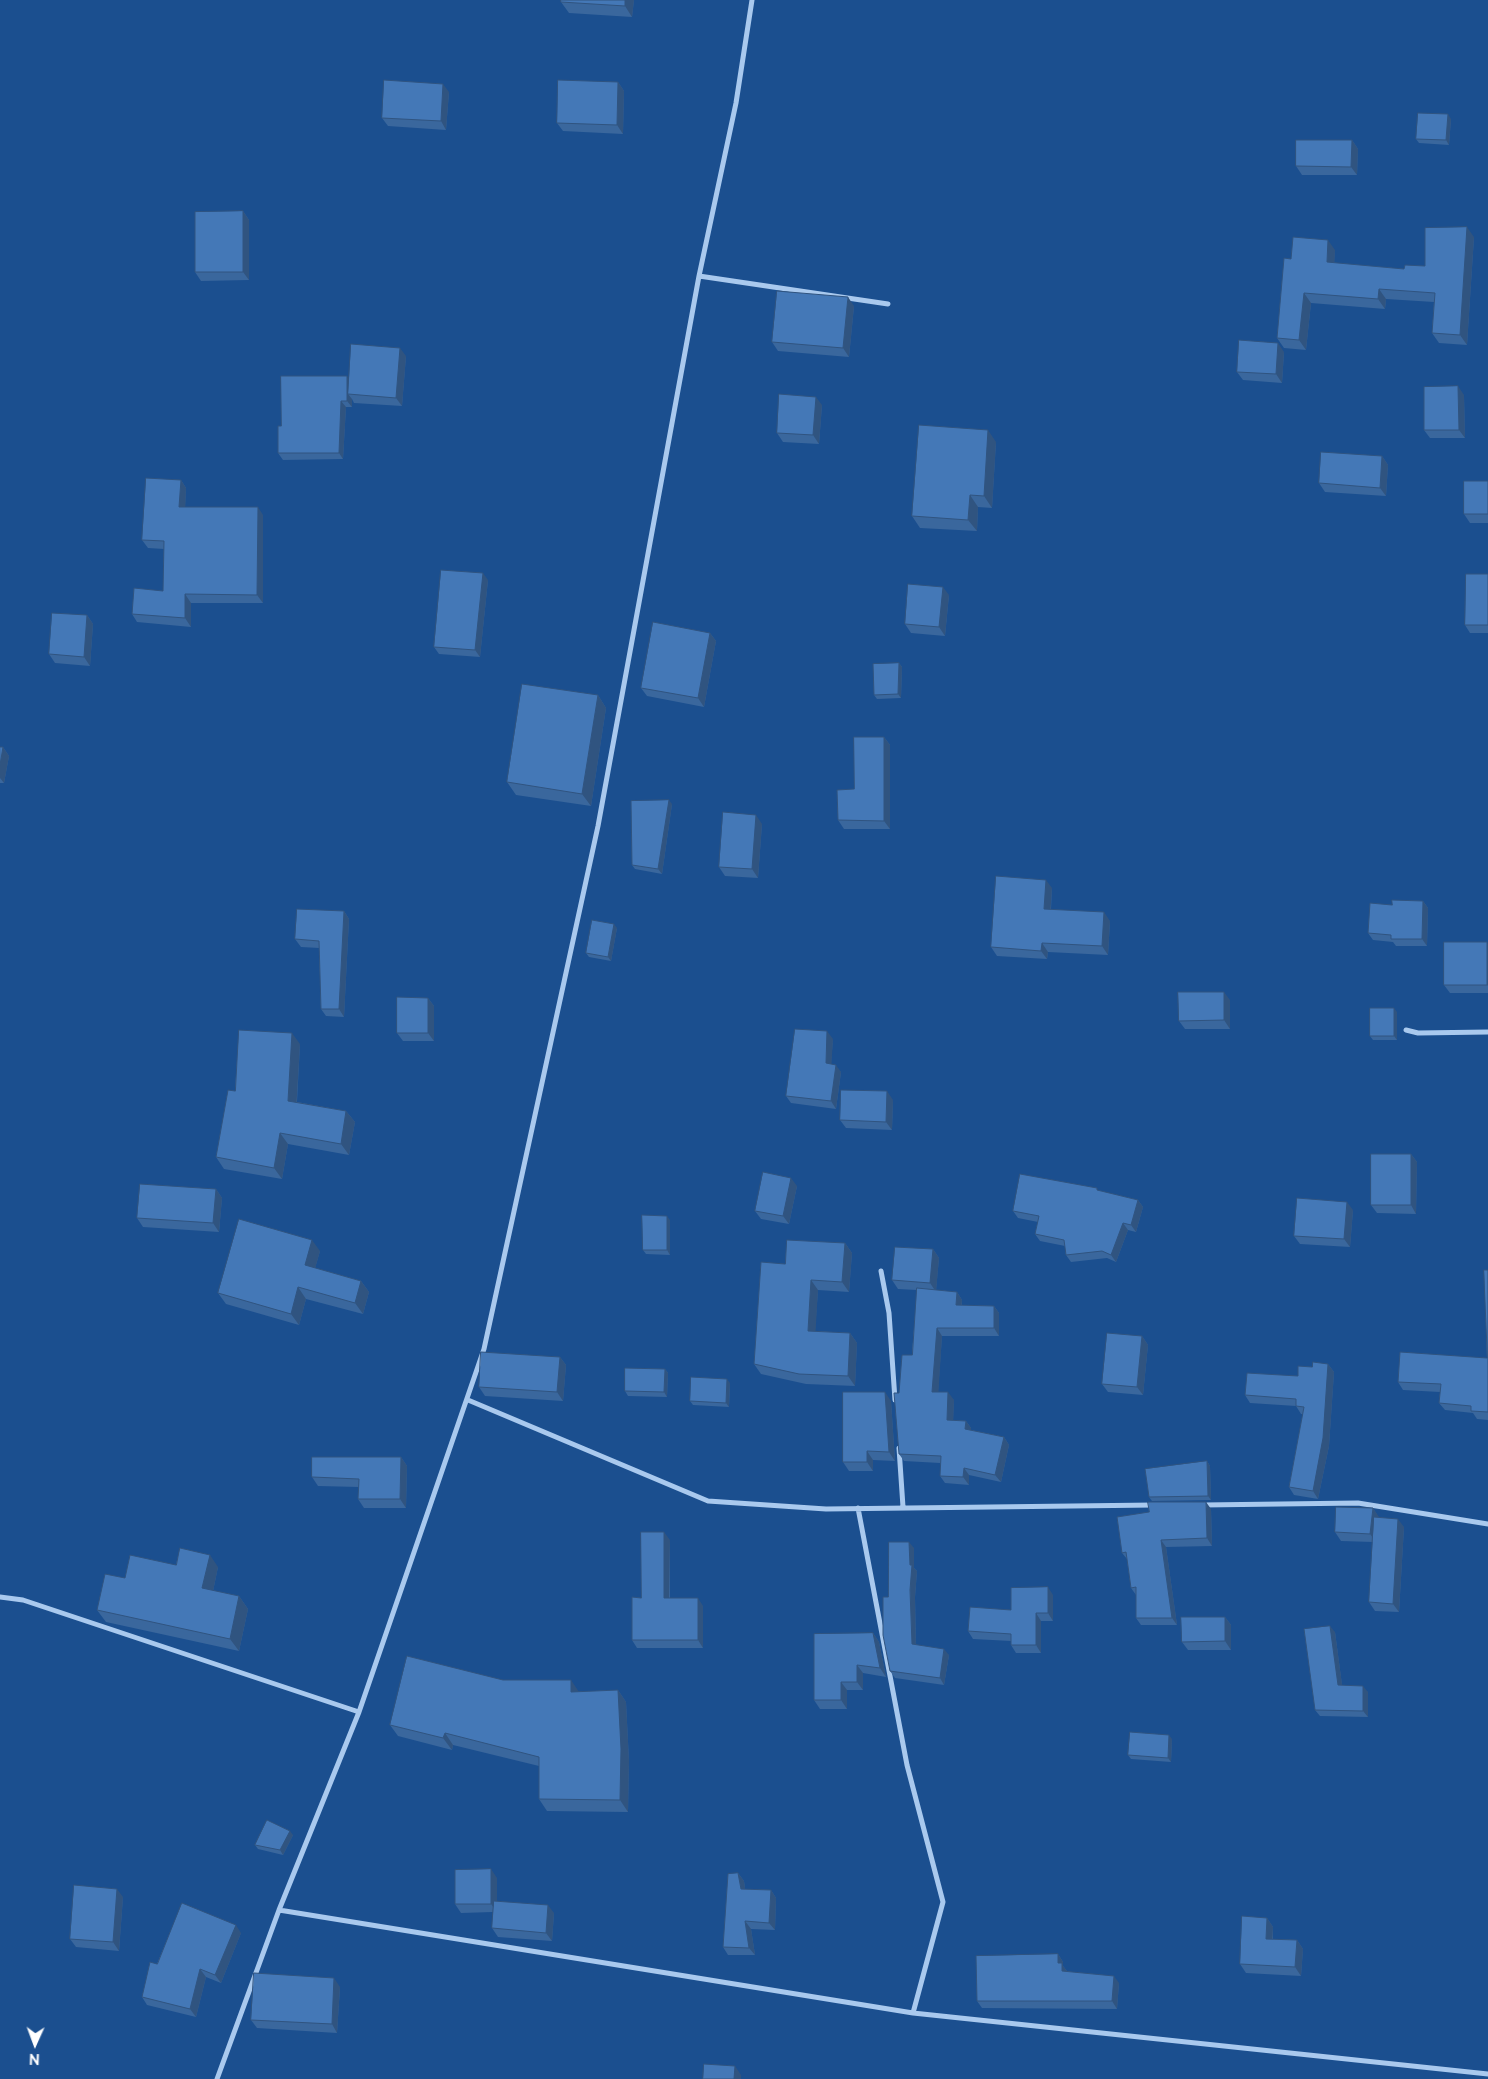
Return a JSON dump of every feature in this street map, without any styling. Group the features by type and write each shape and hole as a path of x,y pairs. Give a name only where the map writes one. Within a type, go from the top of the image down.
{"street":[{"path":"217,2079 279,1910 358,1712 468,1400 484,1349 598,826 698,276 736,104 752,0"},
{"path":"698,276 888,304"},
{"path":"1406,1030 1418,1033 1488,1032"},
{"path":"881,1272 889,1313 896,1410"},
{"path":"468,1400 708,1501 826,1509 1159,1505"},
{"path":"898,1439 903,1507"},
{"path":"1199,1505 1358,1503 1488,1524"},
{"path":"858,1508 907,1765 943,1902 913,2013"},
{"path":"0,1597 23,1600 358,1712"},
{"path":"279,1910 913,2013 1488,2074"}],"building":[{"path":"561,0 625,0 625,6 561,2"},
{"path":"384,80 443,84 441,121 382,118"},
{"path":"558,80 618,82 617,125 557,123"},
{"path":"1418,113 1448,114 1446,140 1416,139"},
{"path":"1296,140 1352,140 1351,167 1296,166"},
{"path":"243,211 243,272 195,272 195,212"},
{"path":"1467,227 1460,335 1432,333 1435,293 1379,289 1378,299 1304,293 1299,340 1277,338 1284,258 1291,259 1293,237 1328,240 1327,262 1404,269 1405,265 1425,266 1425,228"},
{"path":"777,291 848,297 843,348 772,342"},
{"path":"1239,340 1278,343 1276,374 1237,372"},
{"path":"351,344 400,348 396,398 348,394"},
{"path":"281,376 347,376 347,401 341,401 339,453 278,453 278,426 281,426"},
{"path":"1458,386 1459,430 1424,430 1424,387"},
{"path":"779,394 816,397 813,435 777,433"},
{"path":"919,425 988,430 984,496 970,495 968,520 912,516"},
{"path":"1321,452 1382,456 1380,488 1319,483"},
{"path":"146,478 181,480 179,507 258,507 257,595 185,594 185,618 132,614 134,588 163,591 164,541 142,540"},
{"path":"1464,481 1488,481 1488,514 1464,514"},
{"path":"441,570 483,573 475,650 434,647"},
{"path":"1466,574 1488,574 1488,625 1465,625"},
{"path":"908,584 943,587 939,627 905,624"},
{"path":"52,613 87,615 84,657 49,654"},
{"path":"653,622 710,633 698,698 641,688"},
{"path":"899,663 898,694 874,695 873,664"},
{"path":"522,684 598,695 582,794 507,782"},
{"path":"854,737 884,737 884,821 838,820 837,790 854,789"},
{"path":"0,747 3,747 0,765"},
{"path":"669,800 658,869 632,865 631,801"},
{"path":"723,812 756,815 752,869 719,867"},
{"path":"996,876 1046,880 1044,909 1104,912 1102,946 1042,943 1041,951 991,947"},
{"path":"1392,900 1423,901 1422,939 1391,939 1391,935 1368,933 1370,903 1392,905"},
{"path":"297,909 344,911 339,1009 321,1009 319,941 295,939"},
{"path":"592,920 614,924 608,957 586,953"},
{"path":"1444,942 1487,942 1487,985 1444,985"},
{"path":"1178,992 1224,992 1224,1020 1179,1021"},
{"path":"397,997 428,998 428,1033 397,1033"},
{"path":"1370,1008 1394,1008 1394,1036 1370,1036"},
{"path":"795,1029 827,1031 826,1063 836,1065 831,1101 786,1096"},
{"path":"239,1030 292,1033 288,1101 346,1111 341,1144 280,1133 274,1168 216,1157 228,1090 235,1091"},
{"path":"841,1090 887,1091 886,1122 840,1120"},
{"path":"1371,1154 1411,1154 1411,1205 1371,1205"},
{"path":"763,1172 791,1178 783,1216 755,1211"},
{"path":"1020,1174 1097,1188 1097,1190 1138,1200 1131,1225 1123,1223 1111,1255 1102,1251 1066,1255 1064,1240 1035,1234 1039,1216 1013,1211"},
{"path":"140,1184 216,1189 213,1223 137,1218"},
{"path":"1297,1198 1347,1202 1344,1239 1294,1236"},
{"path":"642,1215 667,1216 667,1250 643,1250"},
{"path":"239,1219 312,1240 305,1265 361,1281 355,1303 298,1287 291,1314 218,1293"},
{"path":"787,1240 845,1243 842,1282 811,1280 808,1331 850,1333 848,1376 799,1374 754,1364 761,1262 785,1264"},
{"path":"895,1247 933,1249 930,1283 892,1280"},
{"path":"1484,1270 1488,1270 1488,1412 1471,1411 1471,1406 1439,1403 1441,1384 1398,1382 1400,1352 1487,1358"},
{"path":"917,1288 957,1292 956,1305 994,1306 994,1328 937,1328 932,1392 948,1392 947,1420 966,1421 965,1429 1004,1437 995,1475 964,1468 963,1477 940,1476 941,1456 899,1454 894,1393 899,1393 902,1355 912,1355"},
{"path":"1107,1333 1142,1336 1137,1387 1102,1384"},
{"path":"481,1352 560,1357 557,1392 479,1387"},
{"path":"1313,1362 1328,1364 1323,1438 1313,1491 1289,1487 1304,1407 1296,1406 1296,1399 1245,1395 1247,1373 1298,1376 1298,1366 1312,1367"},
{"path":"625,1368 665,1369 664,1392 625,1391"},
{"path":"691,1377 727,1379 726,1403 690,1401"},
{"path":"843,1392 885,1392 889,1452 867,1451 867,1462 843,1462"},
{"path":"312,1457 401,1457 400,1499 358,1499 359,1479 312,1477"},
{"path":"1207,1461 1208,1496 1149,1497 1145,1469"},
{"path":"1148,1502 1206,1502 1207,1538 1161,1540 1172,1618 1136,1618 1136,1587 1131,1588 1126,1552 1122,1553 1117,1517 1149,1512"},
{"path":"1336,1507 1373,1508 1370,1534 1335,1532"},
{"path":"1374,1517 1398,1519 1393,1604 1369,1602"},
{"path":"641,1532 664,1532 664,1598 698,1598 698,1640 632,1640 632,1597 641,1598"},
{"path":"889,1542 909,1542 910,1565 912,1565 910,1590 912,1644 944,1649 940,1678 890,1671 883,1635 883,1597 888,1597"},
{"path":"180,1548 210,1555 202,1588 239,1596 230,1639 97,1610 105,1574 125,1578 130,1555 176,1565"},
{"path":"1048,1587 1048,1613 1036,1613 1036,1645 1011,1645 1011,1634 968,1631 970,1607 1011,1610 1011,1588"},
{"path":"1181,1617 1225,1617 1225,1641 1182,1642"},
{"path":"1330,1626 1338,1685 1363,1686 1363,1711 1315,1710 1304,1629"},
{"path":"873,1633 880,1668 857,1665 857,1682 841,1682 841,1700 814,1700 814,1634"},
{"path":"407,1656 503,1680 571,1680 571,1692 618,1690 621,1749 620,1800 539,1799 539,1757 445,1733 443,1738 390,1725"},
{"path":"1130,1732 1169,1735 1168,1758 1128,1755"},
{"path":"267,1820 290,1831 280,1850 255,1845"},
{"path":"491,1869 491,1904 455,1904 455,1870"},
{"path":"738,1873 741,1889 771,1890 769,1923 745,1921 749,1948 723,1947 728,1874"},
{"path":"74,1885 117,1889 113,1942 70,1939"},
{"path":"494,1901 548,1905 546,1933 492,1928"},
{"path":"182,1903 236,1925 215,1975 200,1969 190,2009 142,1997 150,1962 157,1964"},
{"path":"1242,1916 1267,1918 1266,1939 1297,1940 1295,1967 1240,1964"},
{"path":"1058,1954 1058,1963 1062,1963 1062,1971 1114,1976 1112,2001 977,2001 976,1956"},
{"path":"254,1973 334,1978 332,2024 251,2020"},
{"path":"704,2064 735,2066 734,2079 703,2079"}]}
